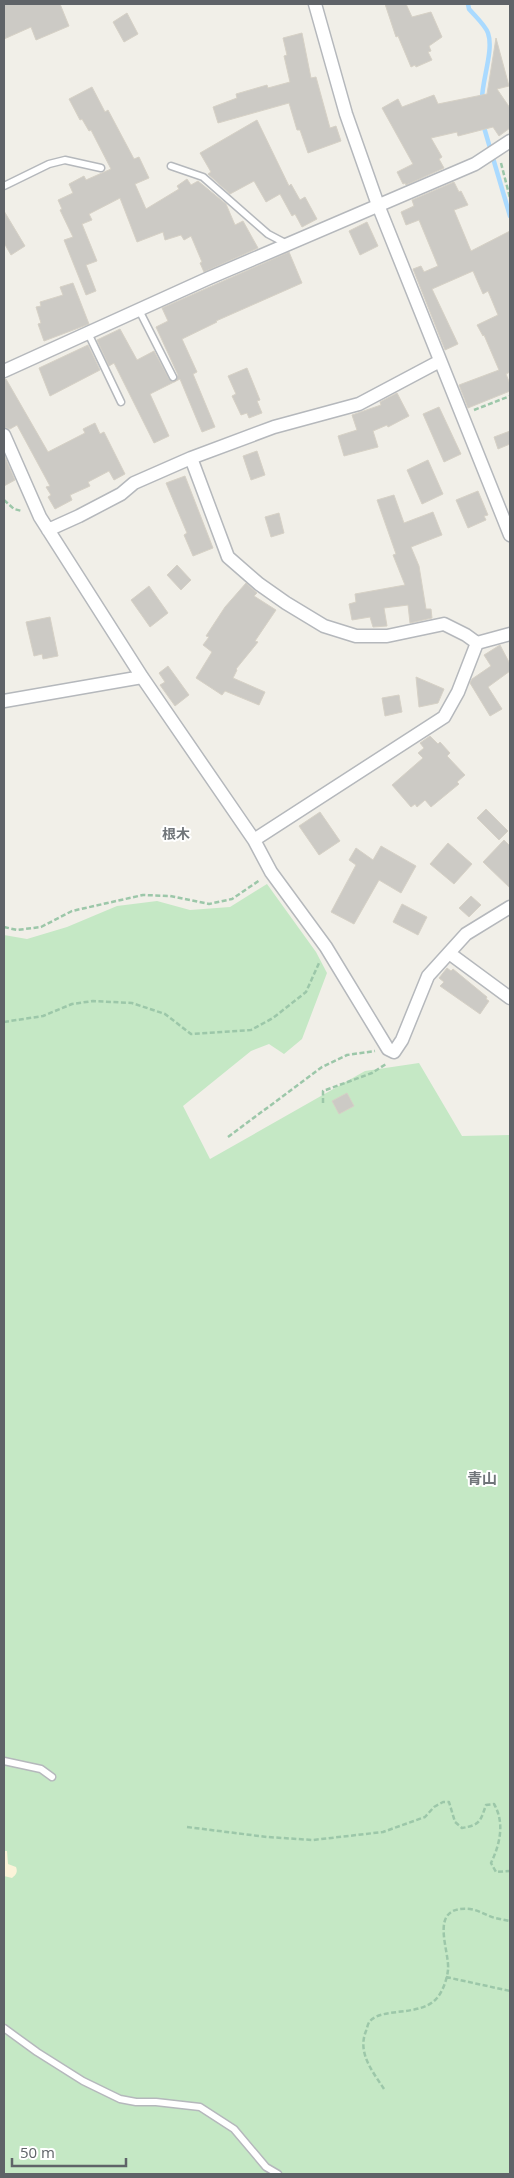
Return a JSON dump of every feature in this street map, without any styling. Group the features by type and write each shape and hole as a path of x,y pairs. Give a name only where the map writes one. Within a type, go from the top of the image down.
{"street":[{"path":"315,4 346,114 378,205 461,415 509,528"},
{"path":"4,371 288,244 475,164 510,141"},
{"path":"48,530 121,494 134,483 191,458 274,426 359,404 440,361"},
{"path":"4,436 40,517 48,530 142,677 254,840 271,872 326,947 391,1051 402,1040 428,976 466,934 510,907"},
{"path":"191,458 228,557 259,584 286,603 324,626 356,636 387,636 444,624 477,643"},
{"path":"477,643 510,634"},
{"path":"254,840 444,717 458,692 477,643"},
{"path":"4,701 142,677"},
{"path":"449,953 510,998"}],"lane":[{"path":"4,186 49,164 65,160 101,168"},
{"path":"171,166 203,177 268,234 288,244"},
{"path":"140,310 173,377"},
{"path":"88,333 121,402"},
{"path":"4,1761 41,1769 52,1777"},
{"path":"4,2028 36,2052 83,2081 120,2099 200,2107 234,2129 266,2167 278,2174"}],"path":[{"path":"497,150 510,198"},
{"path":"461,415 510,396"},
{"path":"4,926 17,930 41,927 72,911 143,895 170,896 209,904 232,899 271,872"},
{"path":"4,1022 43,1016 72,1004 93,1001 132,1003 165,1014 191,1034 251,1030 273,1018 306,992 326,947"},
{"path":"228,1137 322,1067 347,1055 391,1051 387,1063 372,1073 323,1091 323,1103"},
{"path":"187,1826 267,1838 313,1840 383,1832 425,1817 434,1807 443,1802 449,1802 455,1822 462,1828 475,1826 481,1820 486,1805 494,1804 501,1824 498,1849 491,1863 496,1872 510,1871"},
{"path":"384,2090 367,2062 363,2048 363,2039 370,2021 382,2014 405,2012 433,2002 442,1989 446,1977 448,1960 442,1931 449,1915 460,1909 473,1909 495,1918 510,1921"},
{"path":"446,1977 510,1990"}],"green space":[{"path":"267,884 316,952 327,973 302,1039 284,1054 269,1044 251,1051 183,1106 210,1159 365,1071 419,1063 462,1136 510,1135 510,2174 4,2174 4,935 27,939 67,927 117,906 157,901 190,910 230,907"}],"sand":[{"path":"4,1851 7,1851 8,1864 17,1869 15,1876 12,1878 4,1876"}],"building":[{"path":"4,4 60,4 69,26 36,40 31,27 4,39"},
{"path":"385,4 406,4 412,17 431,12 442,37 429,46 431,51 428,52 432,60 416,67 415,65 411,67 398,36 396,37"},
{"path":"127,13 138,34 124,42 113,22"},
{"path":"302,33 311,78 316,77 330,128 336,126 341,141 308,153 300,130 297,130 289,103 218,123 213,107 237,98 236,94 267,85 268,88 290,82 284,56 287,55 283,38"},
{"path":"496,38 509,86 497,89 510,108 510,128 499,136 493,127 458,136 457,132 431,138 442,157 439,159 444,168 406,185 405,183 403,184 397,172 413,164 382,108 398,99 402,107 434,95 438,104 487,94"},
{"path":"92,87 105,112 108,110 134,159 139,157 149,178 135,184 146,209 179,189 177,186 187,179 191,185 198,181 226,204 235,225 243,221 258,248 204,272 200,263 202,262 191,236 184,240 181,235 165,240 163,232 137,242 120,198 89,214 92,220 82,224 97,261 86,265 96,291 86,295 64,240 73,237 60,210 62,209 58,200 73,193 69,184 84,176 86,180 111,169 91,130 89,131 82,119 80,120 69,99"},
{"path":"257,120 289,186 291,184 300,200 305,197 317,219 302,227 295,214 292,216 280,194 266,202 254,181 230,194 208,174 211,172 200,153"},
{"path":"454,182 468,205 454,210 471,251 510,231 510,372 506,374 510,384 510,391 468,408 459,385 499,370 484,335 477,325 498,315 488,291 483,294 473,271 432,289 458,344 445,350 413,269 421,266 424,272 438,266 419,220 406,225 401,212 414,206 412,200"},
{"path":"4,211 25,246 11,255 4,243"},
{"path":"367,222 378,246 360,255 349,231"},
{"path":"289,252 302,283 216,321 182,339 197,372 193,374 215,427 202,432 180,379 175,381 178,375 156,327 168,321 162,308"},
{"path":"73,283 89,324 44,341 38,324 41,323 36,307 41,306 40,302 63,295 60,287"},
{"path":"120,329 137,360 154,351 169,379 174,382 150,394 169,436 154,443 114,363 109,366 97,340"},
{"path":"88,345 100,370 50,396 39,368"},
{"path":"247,368 260,400 257,401 262,413 249,418 247,413 241,415 232,396 236,394 228,376"},
{"path":"4,379 6,379 48,452 85,433 83,429 95,423 100,434 104,432 125,474 114,480 109,471 88,482 90,486 70,495 72,500 55,509 48,497 51,495 46,487 50,486 17,425 10,429 4,427"},
{"path":"397,393 409,416 388,427 387,425 373,431 378,447 344,456 338,436 357,430 352,415 381,405 380,402"},
{"path":"439,407 461,454 444,462 423,414"},
{"path":"510,431 510,444 498,449 494,437"},
{"path":"257,451 265,475 251,480 243,456"},
{"path":"4,455 15,480 4,486"},
{"path":"428,460 443,494 422,504 407,470"},
{"path":"185,476 213,548 193,556 184,535 187,533 166,483"},
{"path":"478,491 488,515 484,516 486,520 468,528 456,500"},
{"path":"394,495 404,523 433,512 442,535 411,547 419,566 426,609 431,609 432,618 410,623 408,605 384,608 387,626 373,627 370,617 352,620 349,604 356,602 355,594 405,585 393,555 396,554 377,500"},
{"path":"279,513 284,533 271,537 265,517"},
{"path":"177,565 191,580 181,590 167,575"},
{"path":"246,583 257,593 254,596 276,610 255,641 258,642 236,669 233,678 265,692 259,705 225,691 222,695 196,678 212,652 203,645 209,637 206,636 225,607"},
{"path":"149,586 168,613 150,627 131,600"},
{"path":"50,617 58,656 43,659 42,654 34,656 26,622"},
{"path":"500,645 510,664 510,671 488,687 502,709 490,716 470,683 472,679 491,666 484,655"},
{"path":"168,666 189,695 175,706 160,685 165,682 159,673"},
{"path":"416,677 444,689 438,703 419,707"},
{"path":"399,695 402,712 385,716 382,698"},
{"path":"430,736 438,744 440,742 450,753 447,756 465,775 457,782 459,784 431,807 425,800 417,807 415,804 411,807 392,785 423,758 418,753 424,748 420,743"},
{"path":"486,809 508,831 499,840 477,818"},
{"path":"320,812 340,841 319,855 299,826"},
{"path":"504,840 510,846 510,888 483,862"},
{"path":"448,843 472,864 454,884 430,864"},
{"path":"381,846 416,866 401,893 379,880 354,924 331,912 356,865 349,860 356,848 373,860"},
{"path":"471,896 481,905 469,917 459,908"},
{"path":"402,904 427,917 418,935 393,922"},
{"path":"447,968 451,971 453,969 487,997 486,999 489,1001 480,1014 440,986 444,982 439,978"},
{"path":"347,1093 354,1106 339,1114 332,1101"}],"waterway":[{"path":"468,4 469,9 488,33 490,48 482,99"},
{"path":"483,124 510,216"}],"district":[{"name":"根木","path":"176,834"},
{"name":"青山","path":"482,1479"}]}
